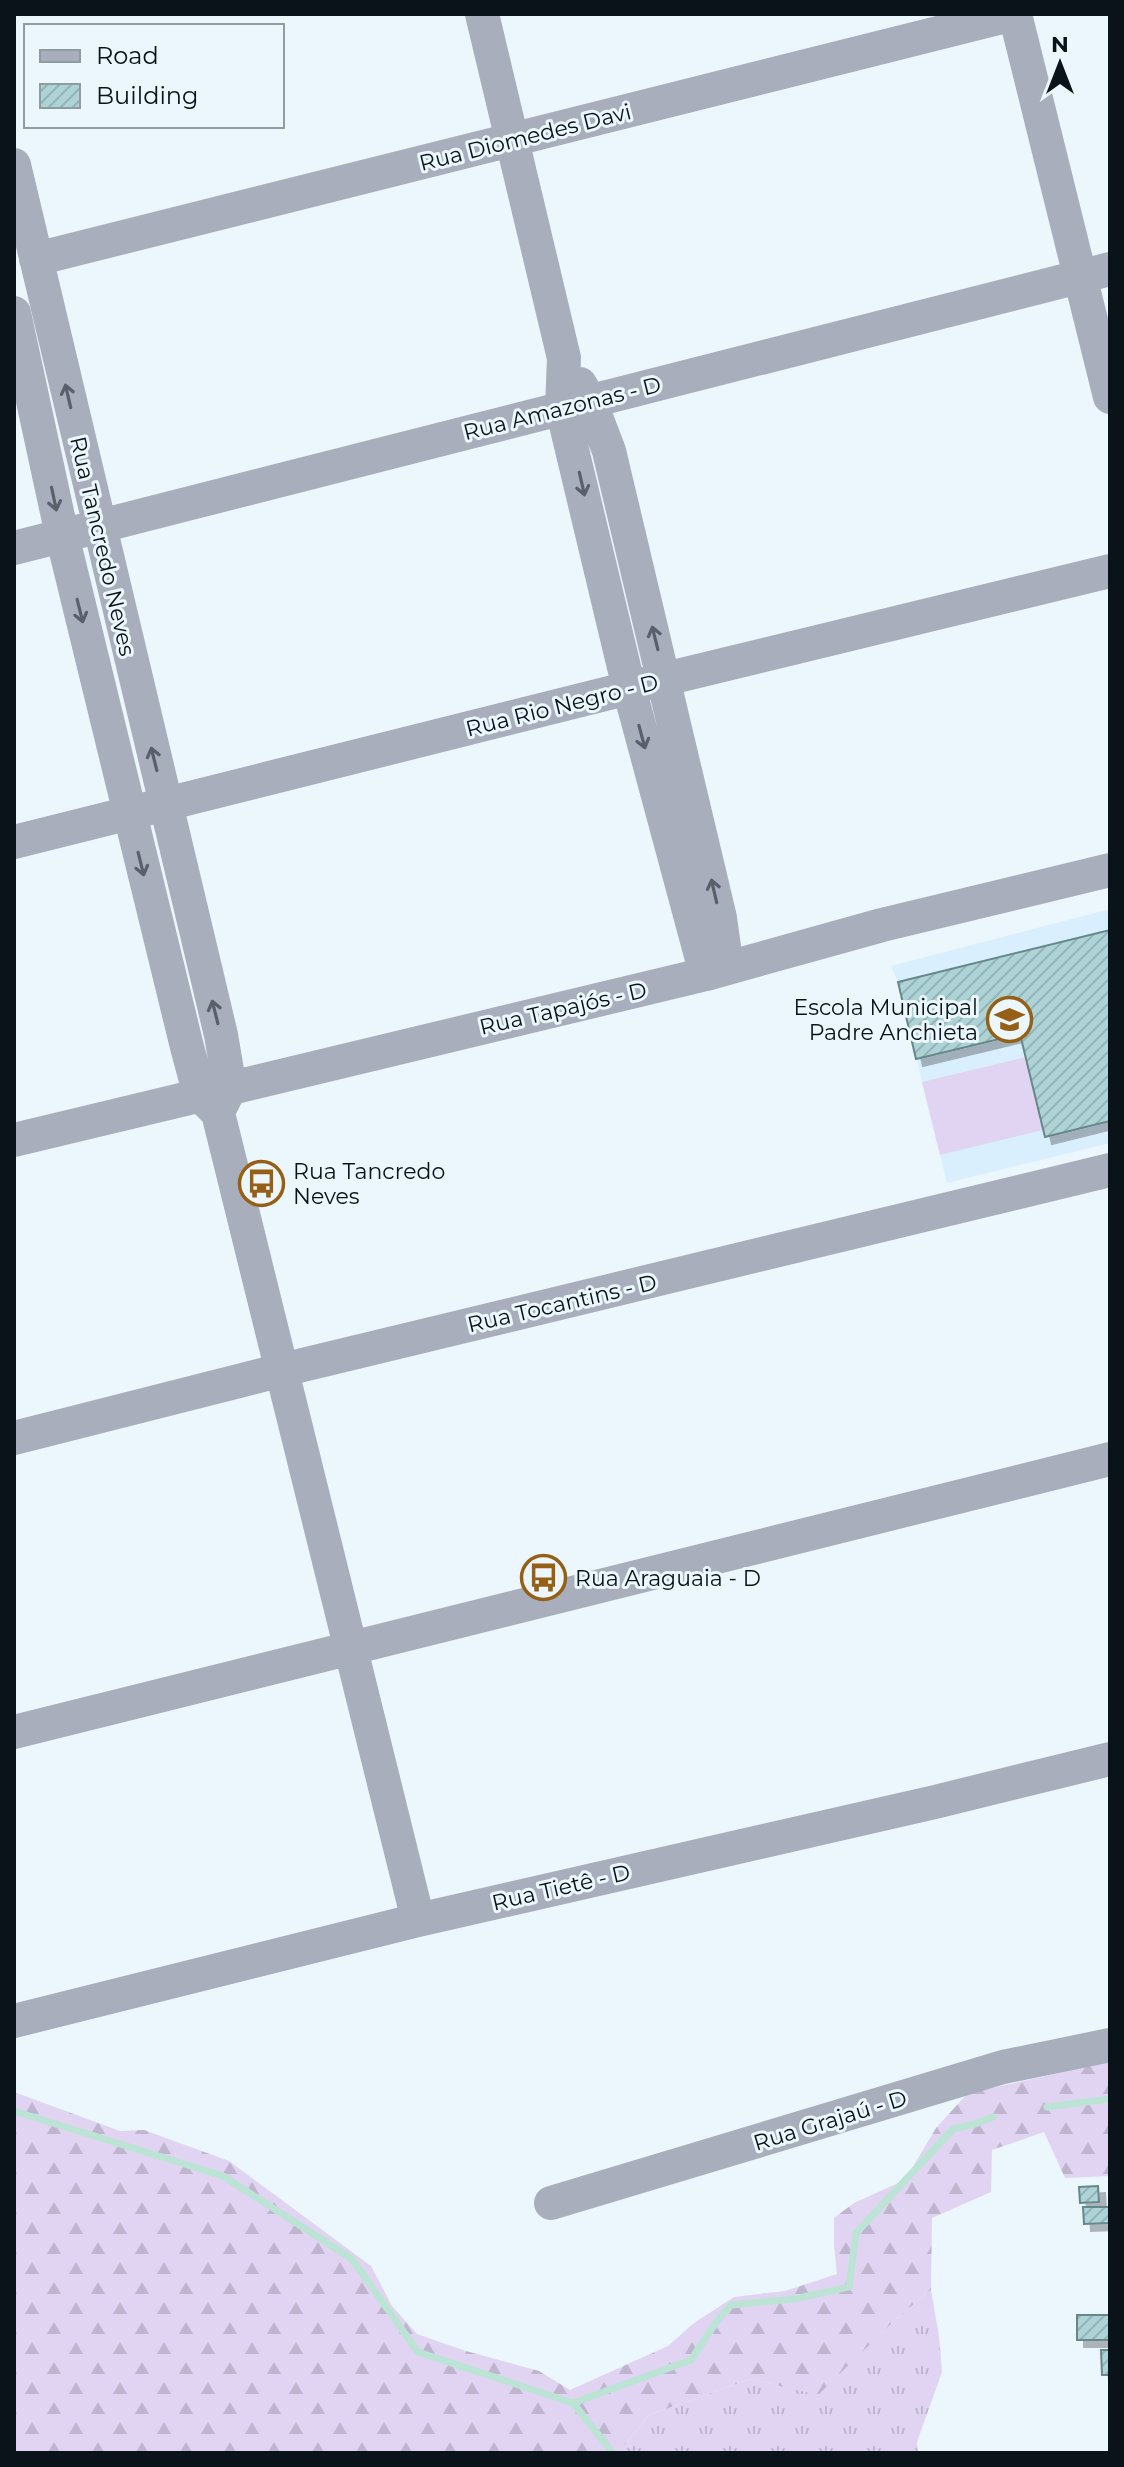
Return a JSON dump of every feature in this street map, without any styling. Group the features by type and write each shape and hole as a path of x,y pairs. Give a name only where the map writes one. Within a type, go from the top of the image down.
{"street":[{"path":"482,14 576,405 629,688 717,971"},
{"path":"1014,14 1095,272 1110,397"},
{"name":"Rua Diomedes Davi","path":"36,259 1014,14"},
{"name":"Rua Tancredo Neves","path":"14,165 221,1035 216,1099"},
{"name":"Rua Amazonas - D","path":"14,548 1095,272"},
{"name":"Rua Tancredo Neves","path":"14,313 62,535 129,813 216,1099 418,1920"},
{"path":"576,405 609,451 720,918 717,971"},
{"name":"Rua Rio Negro - D","path":"14,842 1110,571"},
{"name":"Rua Tapajós - D","path":"14,1140 216,1099 717,971 895,922 1110,870"},
{"name":"Rua Tocantins - D","path":"14,1438 1110,1170"},
{"path":"14,1732 1110,1459"},
{"name":"Rua Tietê - D","path":"14,2021 418,1920 919,1806 1110,1759"},
{"name":"Rua Grajaú - D","path":"551,2203 1003,2067 1110,2045"}],"shaded area":[{"name":"Escola Municipal Padre Anchieta","path":"1110,909 1110,1143 947,1183 898,982 891,966"}],"green space":[{"path":"1026,1057 1043,1130 940,1155 922,1082"},
{"path":"1110,2061 1110,2176 1065,2178 1044,2132 992,2150 991,2192 932,2218 931,2290 898,2317 818,2395 750,2379 649,2415 618,2453 14,2453 14,2092 120,2131 144,2130 229,2161 371,2266 392,2306 417,2334 539,2371 570,2390 668,2346 694,2323 734,2297 785,2291 837,2274 834,2218 854,2203 905,2180 936,2128 967,2094"},
{"path":"931,2290 942,2372 917,2442 918,2453 618,2453 649,2415 750,2379 818,2394 898,2317"}],"building":[{"path":"1110,930 1110,1121 1045,1137 1020,1034 916,1059 898,982"},
{"path":"1098,2186 1099,2202 1080,2203 1079,2187"},
{"path":"1083,2207 1110,2207 1110,2223 1084,2224"},
{"path":"1077,2315 1110,2315 1110,2340 1077,2340"},
{"path":"1101,2350 1110,2350 1110,2375 1102,2375"}],"waterway":[{"path":"1047,2107 1110,2099"},
{"path":"14,2111 223,2176 352,2259 418,2352 573,2403 691,2360 731,2305 794,2299 849,2287 856,2233 953,2129 993,2117"},
{"path":"573,2403 613,2453"}],"place":[{"name":"Escola Municipal Padre Anchieta","path":"1009,1020"},
{"name":"Rua Tancredo Neves","path":"262,1184"},
{"name":"Rua Araguaia - D","path":"544,1578"}]}
